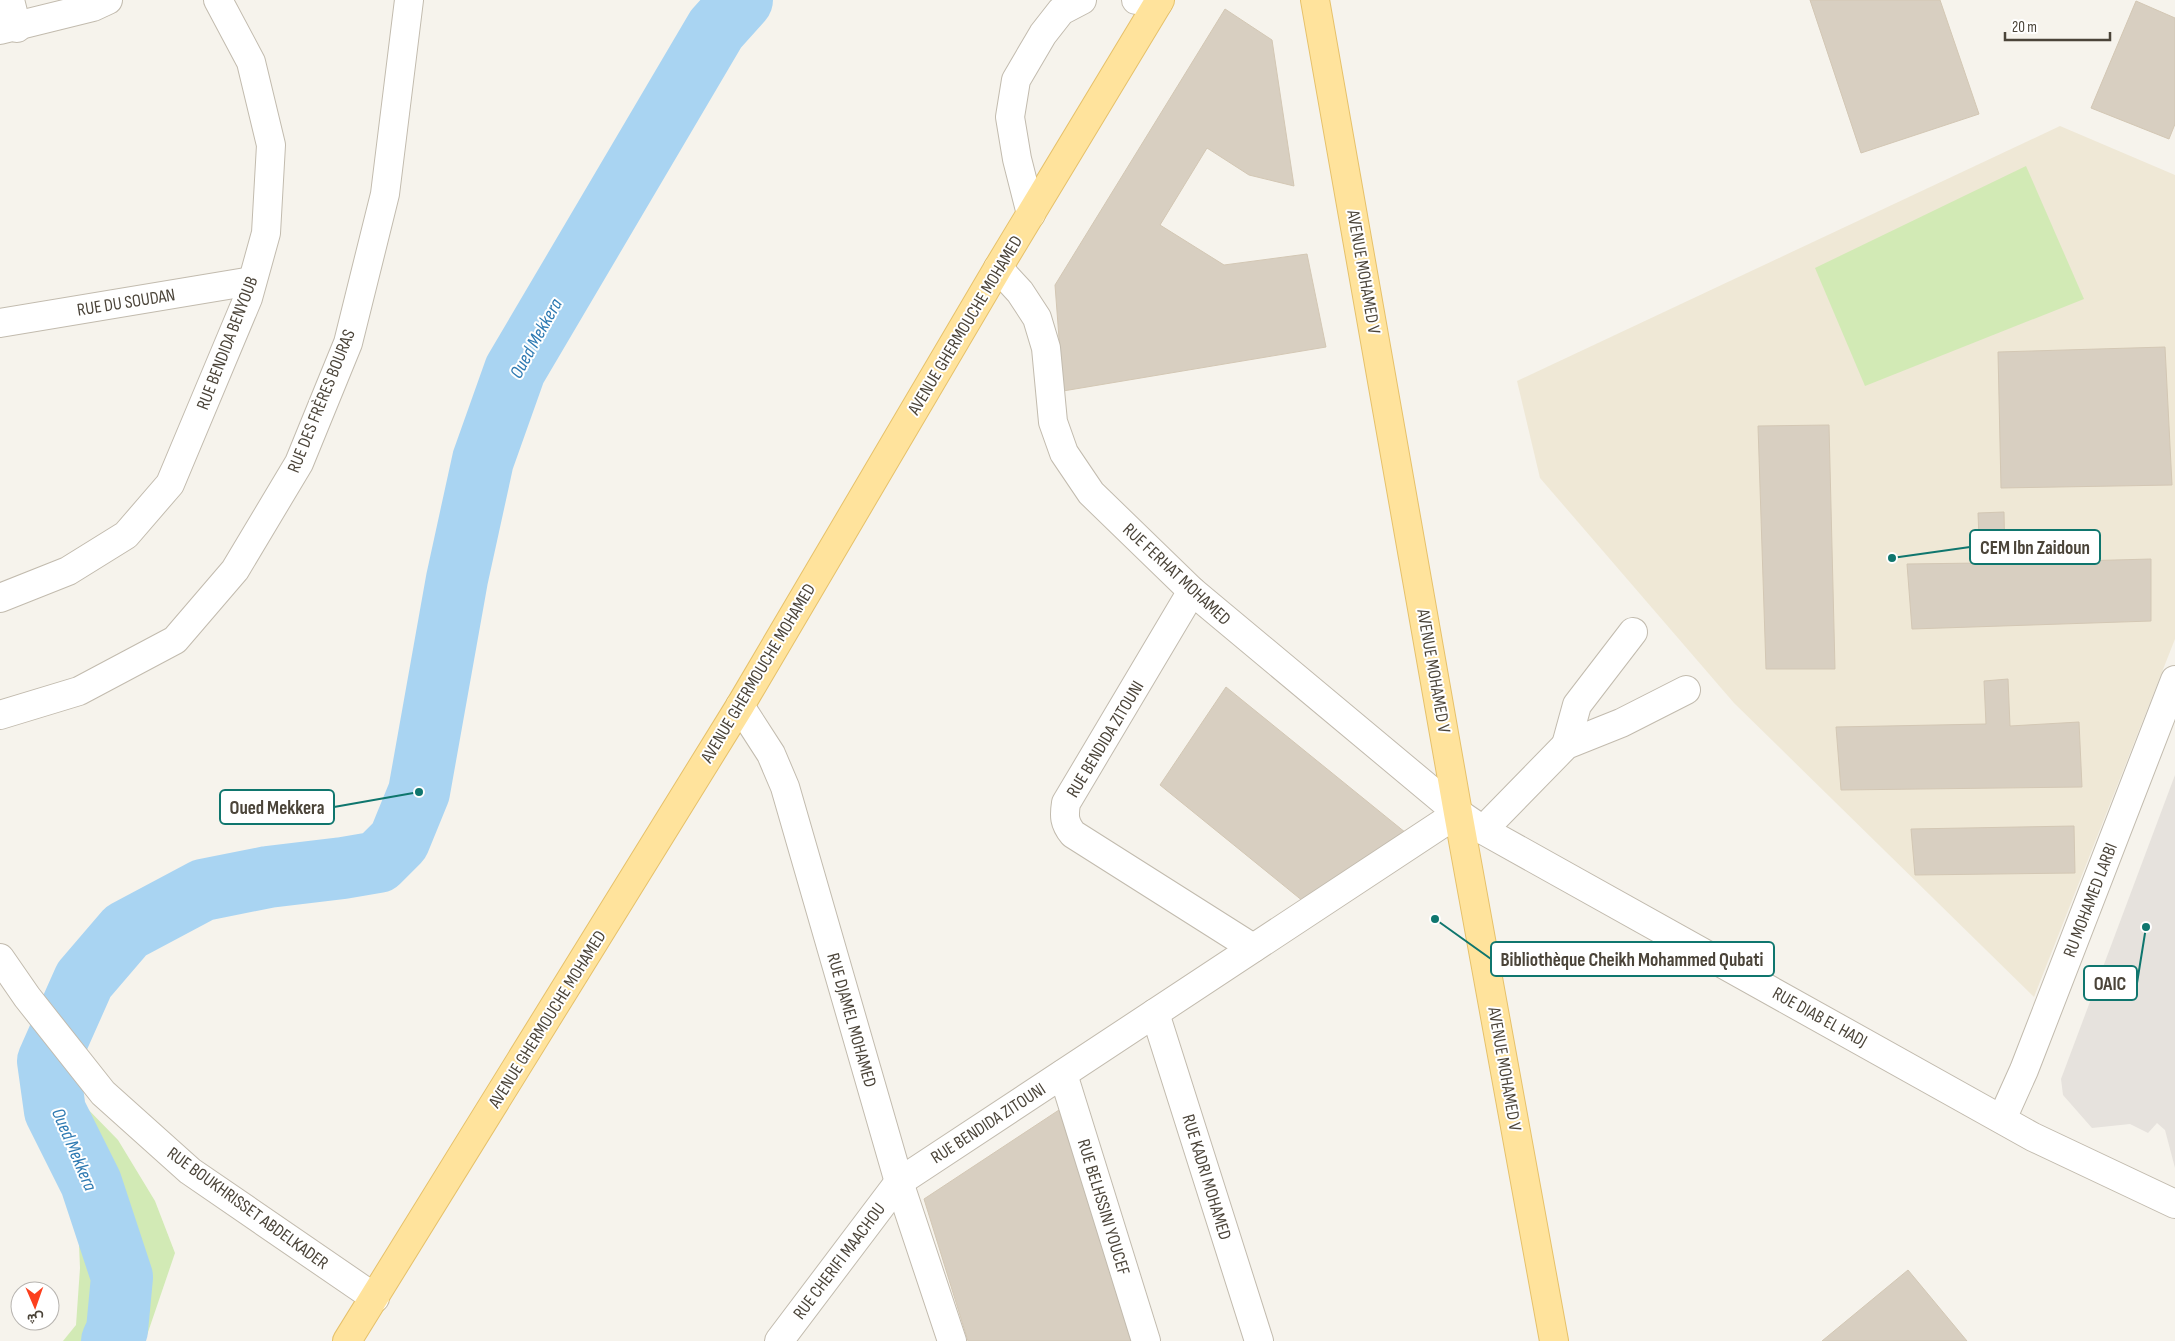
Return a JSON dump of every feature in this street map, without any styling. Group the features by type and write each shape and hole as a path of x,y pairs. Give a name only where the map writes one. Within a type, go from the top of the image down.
{"main road":[{"name":"AVENUE MOHAMED V","path":"1315,0 1458,812 1554,1341"},
{"name":"AVENUE GHERMOUCHE MOHAMED","path":"347,1341 740,706 1031,214 1151,1"}],"street":[{"path":"10,0 8,29 93,8 108,0"},
{"name":"RUE BENDIDA BENYOUB","path":"0,598 68,571 126,535 170,484 248,298 266,234 271,146 251,62 218,0"},
{"name":"RUE DES FRÈRES BOURAS","path":"0,715 79,691 174,640 235,570 299,463 348,344 385,194 409,0"},
{"path":"1031,214 1017,159 1010,117 1016,80 1043,34 1061,11 1082,0"},
{"name":"RUE FERHAT MOHAMED","path":"998,268 1020,292 1037,318 1046,348 1053,422 1064,453 1091,493 1192,592 1458,812"},
{"name":"RUE DU SOUDAN","path":"0,323 252,281"},
{"name":"RUE BENDIDA ZITOUNI","path":"1192,592 1066,803 1064,816 1066,826 1073,834 1252,948"},
{"path":"1566,745 1577,705 1632,632"},
{"name":"RU MOHAMED LARBI","path":"2002,1119 2024,1070 2175,680"},
{"path":"1483,830 1566,745 1621,723 1686,690"},
{"name":"RUE DJAMEL MOHAMED","path":"740,706 771,754 785,787 899,1182 952,1341"},
{"name":"RUE DIAB EL HADJ","path":"1458,812 1483,830 2002,1119 2056,1148 2134,1183 2175,1204"},
{"name":"RUE BENDIDA ZITOUNI","path":"899,1182 1458,812"},
{"name":"RUE BOUKHRISSET ABDELKADER","path":"2,968 103,1093 190,1171 375,1298"},
{"name":"RUE KADRI MOHAMED","path":"1156,1013 1259,1341"},
{"name":"RUE BELHSSINI YOUCEF","path":"1062,1074 1146,1341"},
{"name":"RUE CHERIFI MAACHOU","path":"779,1341 899,1182"}],"shaded area":[{"path":"2060,126 2175,175 2175,639 2034,997 1734,703 1540,478 1517,381"},
{"path":"2175,775 2175,1168 2165,1130 2157,1123 2148,1133 2130,1124 2092,1128 2063,1095 2061,1079"}],"green space":[{"path":"2026,166 2084,299 1865,386 1815,268"},
{"path":"37,1057 118,1140 155,1201 175,1253 145,1341 63,1341 76,1325 80,1268 78,1221"}],"building":[{"path":"1810,0 1940,0 1979,114 1861,153"},
{"path":"2136,1 2175,18 2175,124 2169,139 2091,108"},
{"path":"1225,9 1272,40 1294,186 1249,175 1207,148 1160,225 1224,265 1307,254 1326,347 1063,391 1055,285"},
{"path":"2165,347 2172,485 2001,488 1998,352"},
{"path":"1829,425 1835,669 1766,669 1758,426"},
{"path":"2004,512 2005,563 2151,559 2151,621 1912,629 1907,564 1980,563 1978,513"},
{"path":"2008,679 2010,726 2079,722 2082,787 1841,790 1836,727 1986,724 1984,681"},
{"path":"1226,687 1411,837 1309,906 1160,785"},
{"path":"2074,826 2075,873 1915,875 1911,829"},
{"path":"1059,1110 1132,1341 968,1341 924,1199"},
{"path":"1908,1270 1967,1341 1822,1341"}],"waterway":[{"name":"Oued Mekkera","path":"112,1341 117,1330 122,1277 91,1183 55,1111 48,1061 84,980 126,931 203,890 268,877 378,862 399,841 419,792 457,579 483,460 515,370 716,29 742,0"}],"place":[{"name":"CEM Ibn Zaidoun","path":"1892,558"},
{"name":"Oued Mekkera","path":"419,792"},
{"name":"Bibliothèque Cheikh Mohammed Qubati","path":"1435,919"},
{"name":"OAIC","path":"2146,927"}]}
